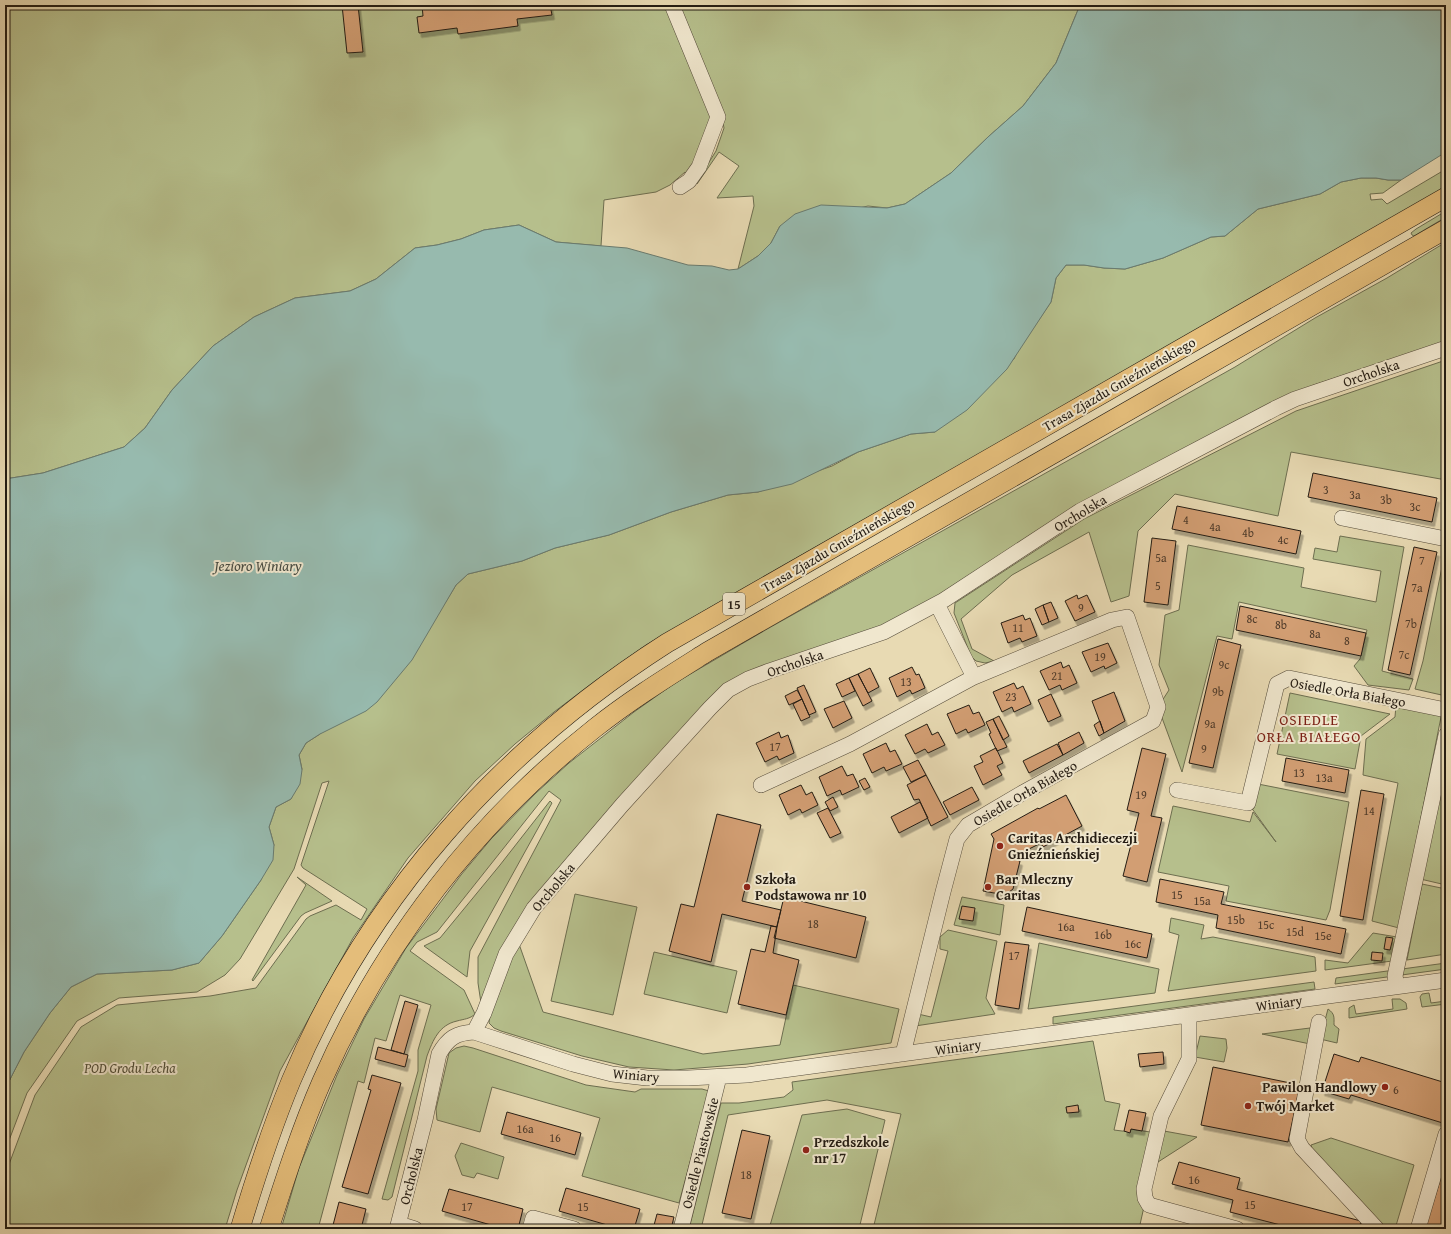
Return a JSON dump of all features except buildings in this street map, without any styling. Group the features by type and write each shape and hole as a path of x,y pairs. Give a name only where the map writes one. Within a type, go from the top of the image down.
{"main road":[{"name":"Trasa Zjazdu Gnieźnieńskiego","path":"240,1229 266,1145 292,1079 329,1003 359,950 400,890 453,824 502,773 554,725 602,687 667,643 1446,197"},
{"name":"Trasa Zjazdu Gnieźnieńskiego","path":"270,1229 296,1148 322,1080 347,1028 384,964 421,909 460,858 504,810 558,758 624,706 707,652 1446,229"}],"street":[{"path":"672,5 718,117 699,168 689,181 680,187"},
{"name":"Orcholska","path":"398,1227 425,1120 439,1054 444,1045 451,1038 462,1032 474,1032 484,1013 506,954 534,908 622,805 728,690 768,670 884,632 937,604 1080,511 1276,408 1295,399 1446,348"},
{"path":"1342,518 1446,539"},
{"path":"761,785 850,744 974,677 937,604"},
{"name":"Osiedle Orła Białego","path":"903,1054 957,839 968,825 1024,792 1153,721 1158,706 1127,617 1112,620 974,677"},
{"name":"Osiedle Orła Białego","path":"1177,790 1248,803 1277,684 1289,678 1446,710"},
{"path":"1397,986 1395,976 1446,735"},
{"name":"Winiary","path":"474,1032 573,1064 612,1074 647,1078 719,1077 747,1075 1446,980"},
{"path":"1188,1015 1189,1060 1161,1116 1144,1189 1144,1198 1149,1205 1237,1229"},
{"path":"1319,1022 1297,1139 1302,1148 1377,1229"},
{"name":"Osiedle Piastowskie","path":"682,1229 719,1077"},
{"path":"1418,1229 1446,1134"},
{"path":"530,1229 533,1218 574,1229"},
{"path":"398,1227 415,1229"}],"green space":[{"path":"5,5 666,5 712,114 689,177 685,172 670,185 656,192 604,200 601,246 556,242 519,225 484,230 461,239 437,245 415,248 376,279 350,291 295,298 254,317 213,346 172,390 145,428 124,447 43,473 5,479"},
{"path":"678,5 1080,5 1056,63 1023,106 951,173 905,204 887,208 868,206 780,226 771,243 758,256 738,269 754,206 753,196 717,198 739,166 719,152 697,184 696,183 716,151 724,128 721,112"},
{"name":"POD Grodu Lecha","path":"1446,169 1446,189 733,594 646,645 595,681 515,744 475,781 408,858 353,938 280,1071 237,1190 225,1229 5,1229 5,1175 35,1095 81,1027 117,1005 210,996 256,988 306,919 310,916 336,905 361,920 367,909 303,868 301,865 329,781 322,783 294,869 240,959 225,975 197,992 119,998 77,1021 27,1093 5,1151 5,1089 24,1052 50,1013 71,987 97,974 172,970 199,963 222,936 261,880 274,845 269,827 276,807 291,799 302,769 299,755 306,743 320,734 445,603 456,585 468,574 522,561 555,548 609,535 671,512 728,495 758,492 832,466 858,452 911,434 935,432 1014,359 1018,350 1051,302 1056,278 1066,265 1084,265 1125,269 1163,258 1211,237 1225,236 1258,209 1320,194 1341,182 1361,178 1401,180 1383,193 1370,194 1371,200 1382,199 1387,204"},
{"path":"1446,211 1446,217 1414,236 1412,235 1411,233 1416,229"},
{"path":"1446,242 1446,341 1314,385 940,596 882,626 746,674 530,904 481,1003 478,983 478,957 561,800 549,791 437,932 417,942 410,951 464,990 475,1014 469,1018 446,1026 441,1030 432,1044 427,1056 392,1197 388,1200 382,1199 418,1071 418,1050 431,1005 400,995 386,1041 375,1038 364,1083 358,1081 318,1229 281,1229 299,1168 337,1075 364,1019 406,948 461,875 491,839 536,793 569,763 634,712 675,683 769,628 1235,367 1315,318 1387,278"},
{"path":"1446,360 1446,480 1291,452 1278,516 1175,494 1138,531 1129,596 1111,602 1089,532 1012,575 961,619 972,649 994,661 985,663 976,661 971,656 954,613 955,603 1084,519 1296,411"},
{"path":"1340,536 1404,547 1382,671 1413,679 1409,690 1368,685 1354,666 1360,659 1367,630 1239,602 1232,639 1217,636 1182,772 1158,707 1169,690 1159,665 1165,615 1179,610 1188,545 1304,568 1301,587 1376,602 1381,571 1313,559 1315,548 1337,552"},
{"path":"1446,547 1446,696 1415,689 1423,661"},
{"path":"1290,693 1390,714 1361,736 1355,769 1277,754"},
{"path":"1396,705 1442,712 1399,928 1372,921 1398,783 1363,775 1366,739 1395,717"},
{"path":"1446,735 1446,885 1416,878"},
{"path":"1253,783 1349,802 1330,910 1326,920 1226,901 1229,886 1158,872 1173,806 1250,822 1253,812 1276,842 1248,803"},
{"path":"550,801 552,803 470,951 467,977 424,946 440,938"},
{"path":"297,877 332,901 301,916 253,981 252,980 306,885"},
{"path":"1422,884 1446,889 1446,954 1407,960"},
{"path":"575,894 637,907 613,1015 551,1001"},
{"path":"962,897 1004,905 1000,935 954,925"},
{"path":"1171,918 1204,925 1201,939 1213,937 1315,957 1316,971 1168,991 1179,935 1169,932"},
{"path":"948,930 997,941 986,998 995,1014 915,1026 918,1014 931,1017 948,951 940,949 940,937"},
{"path":"1373,933 1397,937 1392,961 1325,970 1325,960 1348,963"},
{"path":"1039,943 1159,969 1155,993 1028,1009"},
{"path":"519,944 543,1012 703,1054 780,1045 793,985 899,1009 891,1043 748,1064 674,1070 629,1067 582,1056 501,1031 494,1028 489,1023 490,1014 500,982"},
{"path":"654,952 737,971 727,1013 644,994"},
{"path":"1446,963 1446,969 1335,984 1336,978"},
{"path":"1314,982 1315,989 1053,1024 1053,1017"},
{"path":"1429,993 1431,1003 1446,1001 1446,1004 1422,1007 1420,997 1422,994"},
{"path":"1392,999 1400,999 1406,1003 1407,1009 1349,1018 1349,1008 1354,1005 1356,1014 1393,1009"},
{"path":"1328,1009 1334,1016 1334,1025 1339,1029 1337,1043 1320,1039"},
{"path":"1318,1027 1315,1045 1262,1034"},
{"path":"1200,1036 1226,1039 1227,1048 1224,1062 1195,1057"},
{"path":"1093,1041 1105,1101 1120,1104 1114,1130 1130,1132 1131,1129 1150,1132 1152,1171 1139,1229 873,1229 901,1114 827,1100 728,1115 701,1229 689,1229 721,1103 739,1103 784,1097 793,1090 792,1082"},
{"path":"464,1046 586,1085 635,1092 641,1089 702,1089 709,1091 679,1203 582,1176 600,1118 492,1087 480,1132 437,1120 436,1109 449,1053 456,1048"},
{"path":"847,1109 885,1120 859,1229 769,1229 802,1115"},
{"path":"1164,1131 1197,1137 1158,1162"},
{"path":"1331,1138 1414,1165 1395,1229 1384,1229 1313,1154 1311,1145"},
{"path":"461,1143 504,1157 498,1179 477,1173 474,1178 462,1175 455,1156"}],"water":[{"name":"Jezioro Winiary","path":"1080,5 1446,5 1446,152 1401,180 1361,178 1341,182 1320,194 1258,209 1225,236 1211,237 1163,258 1125,269 1084,265 1066,265 1056,278 1051,302 1007,369 967,410 935,432 911,434 858,452 792,484 758,492 728,495 671,512 609,535 555,548 522,561 468,574 456,585 412,660 377,702 366,711 320,734 306,743 299,755 302,770 300,784 291,799 276,807 269,827 274,845 273,860 222,936 199,963 172,970 97,974 71,987 50,1013 24,1052 5,1089 5,479 43,473 124,447 145,428 172,390 213,346 254,317 295,298 350,291 376,279 415,248 437,245 461,239 484,230 519,225 556,242 627,248 688,265 712,266 729,270 738,269 758,256 771,243 780,226 795,214 821,205 887,208 905,204 951,173 1023,106 1056,63"}],"place":[{"name":"Caritas Archidiecezji Gnieźnieńskiej","path":"1000,846"},
{"name":"Szkoła Podstawowa nr 10","path":"747,887"},
{"name":"Bar Mleczny Caritas","path":"988,887"},
{"name":"Pawilon Handlowy","path":"1385,1087"},
{"name":"Twój Market","path":"1248,1106"},
{"name":"Przedszkole nr 17","path":"806,1150"}],"district":[{"name":"OSIEDLE ORŁA BIAŁEGO","path":"1309,728"}]}
